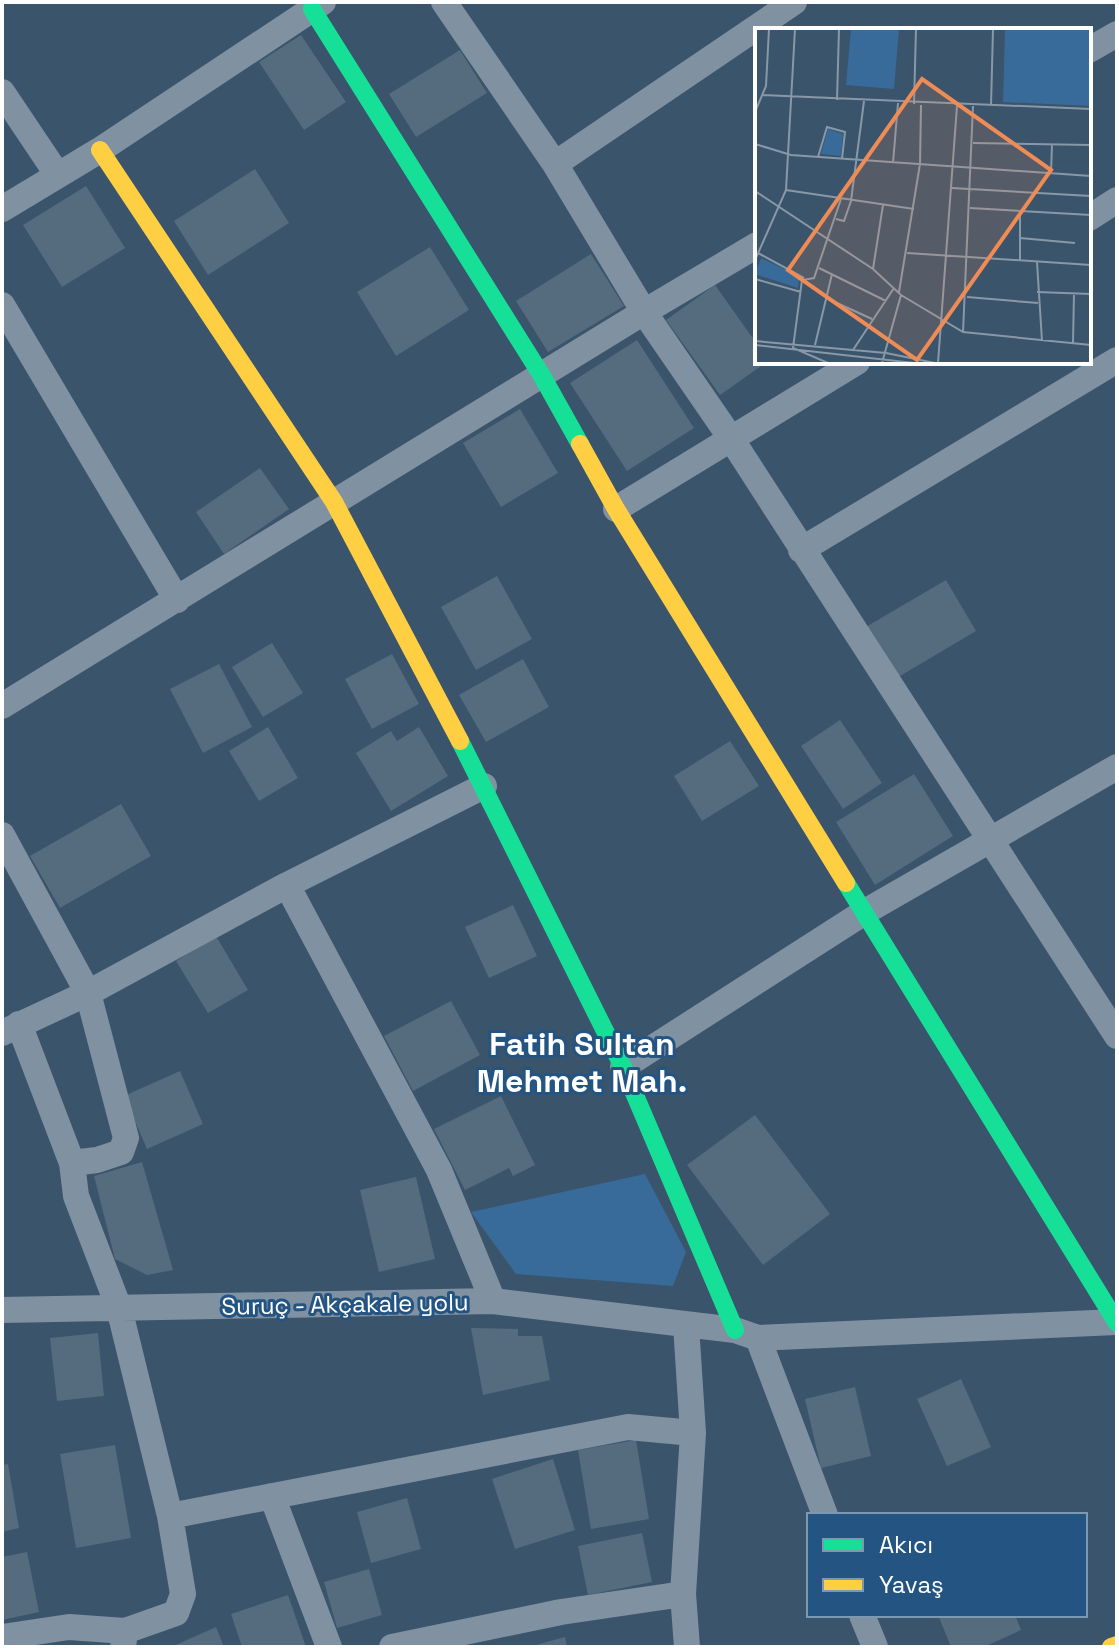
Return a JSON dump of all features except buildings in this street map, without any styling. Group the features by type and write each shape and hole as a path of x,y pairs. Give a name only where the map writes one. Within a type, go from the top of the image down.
{"street":[{"path":"444,2 555,164 644,312 732,440 1117,1036"},
{"path":"756,28 794,2"},
{"path":"2,209 100,150 318,6 542,376 616,509 1117,1322"},
{"path":"555,164 755,28"},
{"path":"1091,49 1117,34"},
{"path":"2,92 57,174"},
{"path":"100,150 334,502 484,786 623,1067 747,1334 824,1513"},
{"path":"1091,217 1117,200"},
{"path":"2,706 755,246"},
{"path":"2,305 177,600"},
{"path":"616,509 854,364"},
{"path":"801,550 1114,368"},
{"path":"623,1067 863,913 1117,767"},
{"path":"2,1637 69,1627 124,1639 176,1613 183,1594 170,1516 119,1308 76,1196 72,1163 11,1028 88,993 287,885 484,786"},
{"path":"2,835 88,993 126,1138 121,1152 97,1160 72,1163"},
{"path":"287,885 439,1170 493,1301"},
{"name":"Suruç - Akçakale yolu","path":"2,1310 493,1301 747,1334 1117,1322"},
{"path":"686,1325 693,1433 683,1594 687,1647"},
{"path":"170,1516 628,1427 693,1433"},
{"path":"272,1496 329,1647"},
{"path":"392,1647 561,1612 683,1594"},
{"path":"863,1617 875,1647"},
{"path":"1111,1647 1117,1645"}],"shaded area":[{"path":"645,1174 686,1252 673,1286 516,1274 471,1212"}],"traffic: fast":[{"path":"312,9 542,376 580,444"},
{"path":"460,741 623,1067 735,1330"},
{"path":"846,883 1117,1323"}],"traffic: slow":[{"path":"100,150 334,502 460,741"},
{"path":"580,444 616,509 846,883"},
{"path":"1111,1647 1117,1645"}],"district":[{"name":"Fatih Sultan Mehmet Mah.","path":"582,1062"}]}
